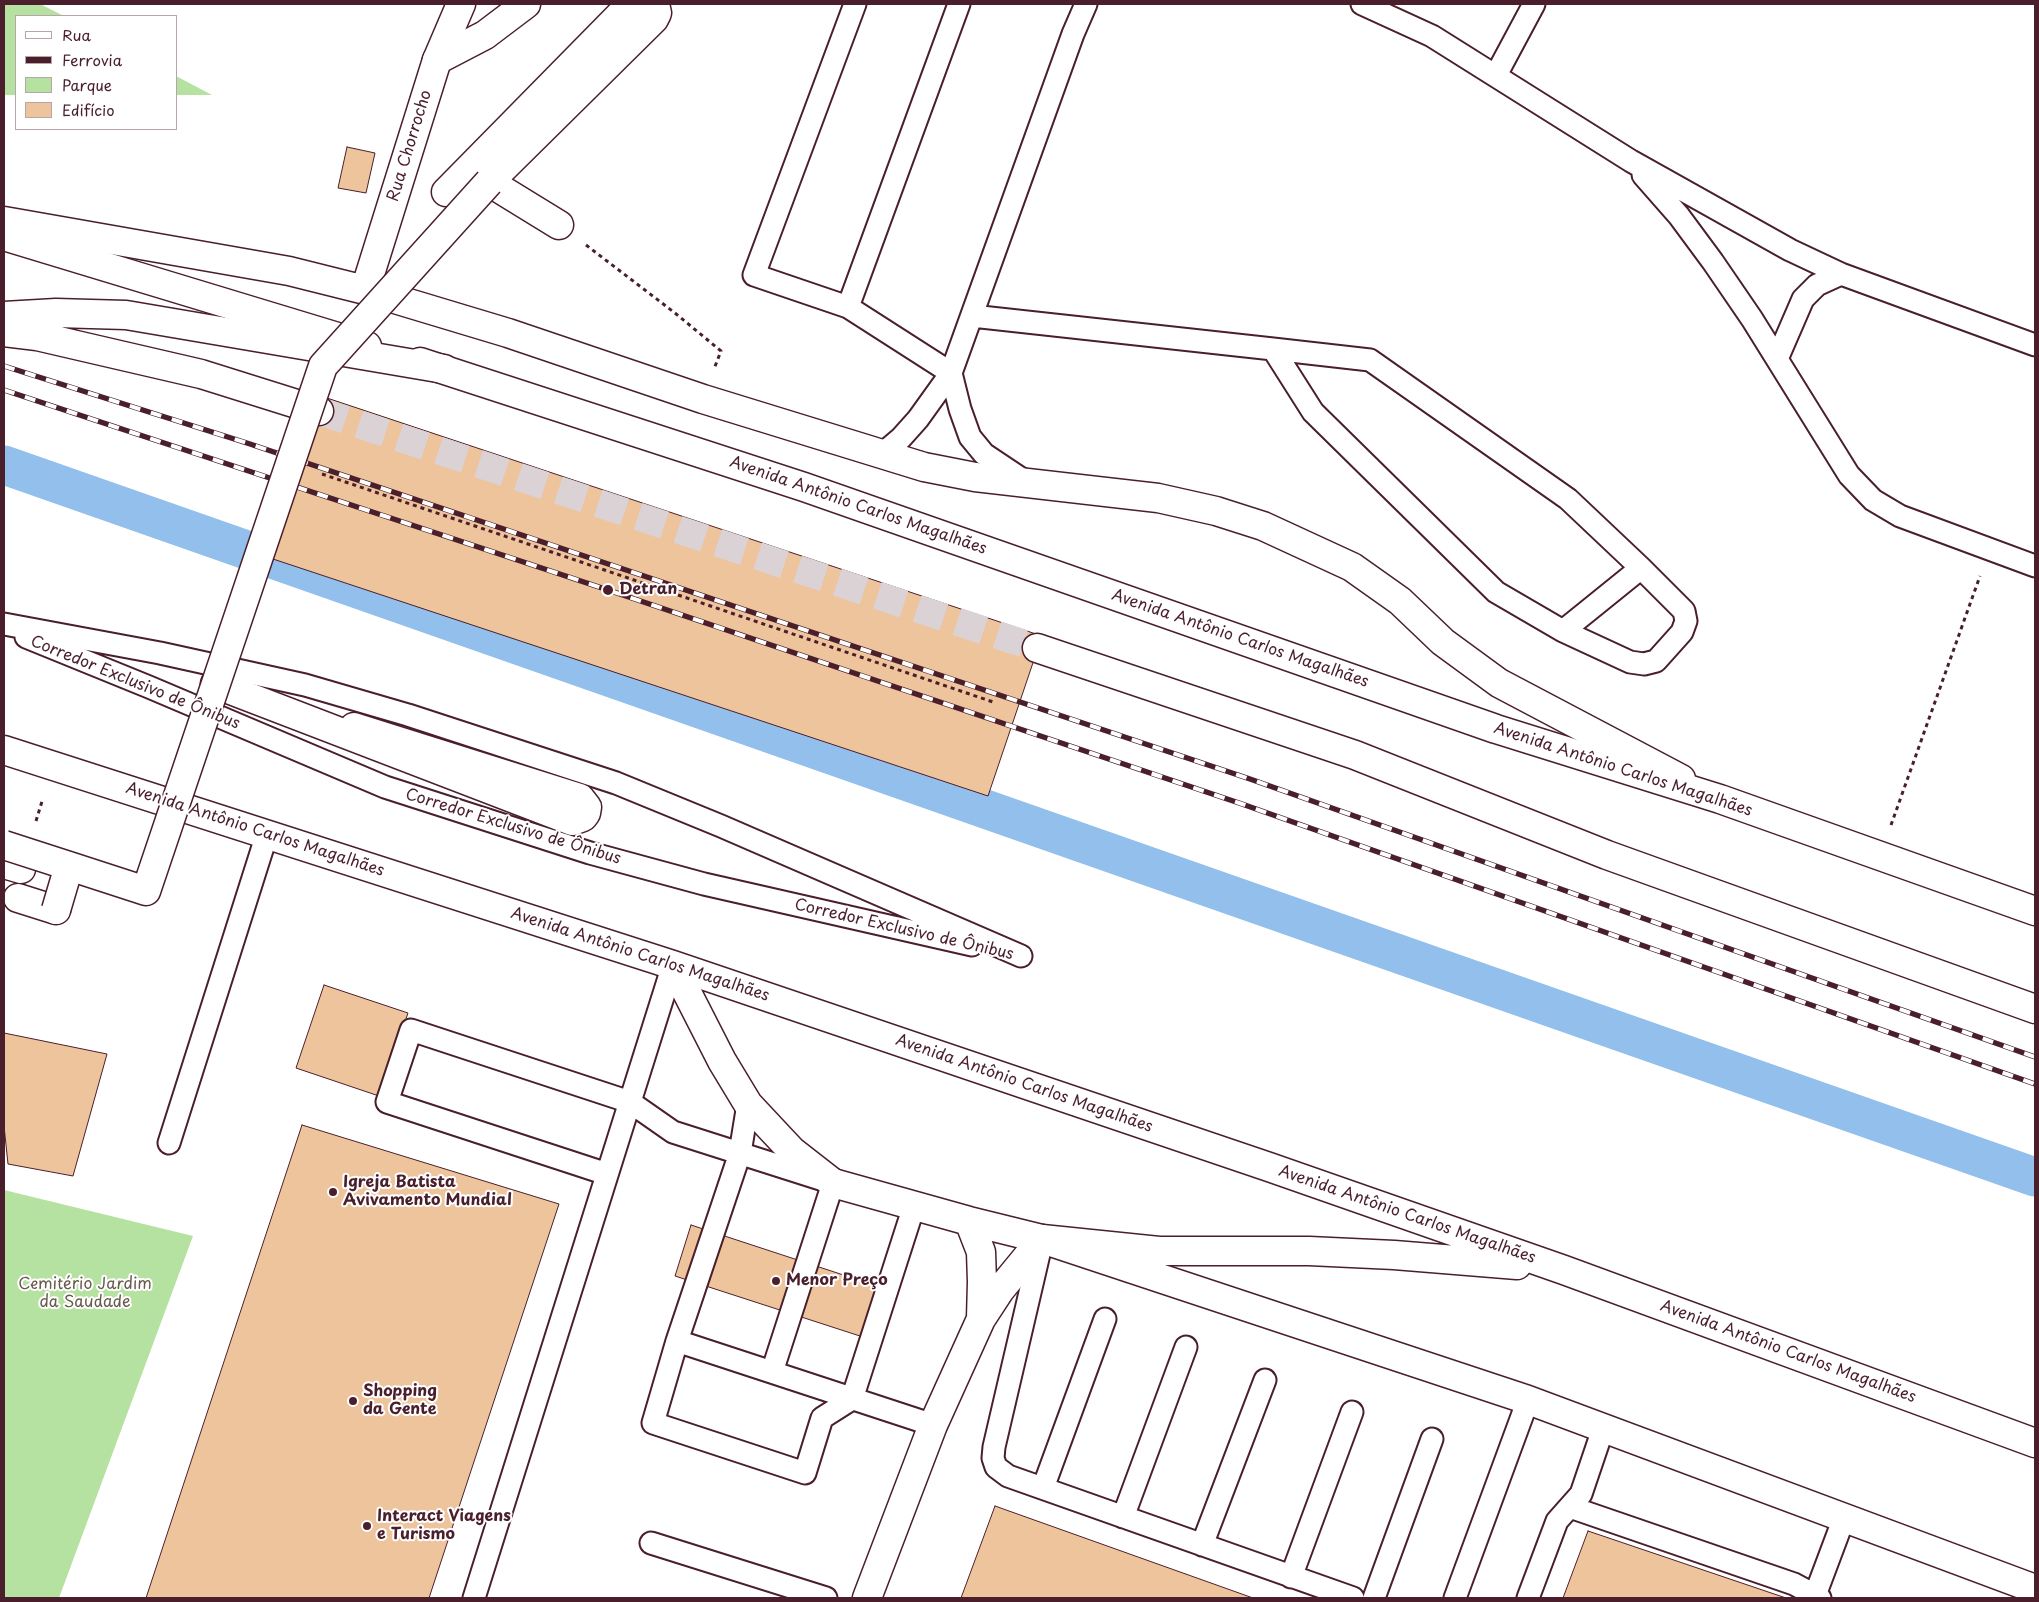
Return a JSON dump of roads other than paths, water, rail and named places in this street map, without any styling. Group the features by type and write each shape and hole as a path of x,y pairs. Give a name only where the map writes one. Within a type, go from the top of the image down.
{"main road":[{"name":"Rua Chorrocho","path":"365,290 437,60 461,4"},
{"path":"437,60 485,35 526,4"},
{"path":"446,192 632,4"},
{"path":"4,845 146,891 214,684 295,465 323,366 489,182 654,19 657,13 655,4"},
{"path":"489,182 559,225"},
{"path":"4,221 289,271 365,290 508,333 703,399 924,467 975,477 1158,498 1206,509 1263,526 1308,545 1352,567 1400,601 1443,642 1499,683 1720,799"},
{"path":"4,236 444,369"},
{"path":"4,316 56,312 126,315 444,369"},
{"path":"4,332 37,336 201,374 319,411"},
{"name":"Avenida Antônio Carlos Magalhães","path":"444,369 814,490 1496,729 1720,799 2035,911"},
{"path":"1037,648 1355,755 1616,858 2035,1009"},
{"path":"214,684 572,821 583,817 586,813 587,807 580,798 354,727"},
{"name":"Avenida Antônio Carlos Magalhães","path":"4,750 674,965 1260,1164 1564,1270 2035,1443"},
{"path":"18,898 56,910 69,866"},
{"path":"674,965 722,1061 748,1104 792,1151 833,1183 969,1221 1042,1239 1528,1400 2035,1589"},
{"path":"969,1221 981,1252 981,1319"},
{"path":"1042,1239 1159,1251 1252,1250 1394,1255 1564,1270"},
{"path":"867,1598 934,1425 981,1319 1000,1290 1042,1239"}],"lane":[{"path":"855,4 754,275 848,307 951,374 970,437 984,454 1030,484"},
{"path":"848,307 959,4"},
{"path":"881,454 901,438 918,419 951,374 1073,34 1086,4"},
{"path":"1362,4 1432,36 1632,161 1731,218 1841,274 2035,345"},
{"path":"1496,75 1534,4"},
{"path":"1632,161 1696,239 1752,319 1849,475 1873,500 1900,516 2035,566"},
{"path":"1777,360 1803,299 1817,284 1841,274"},
{"path":"972,316 1273,349 1370,360 1568,499 1684,610 1686,622 1682,632 1656,661 1644,664 1630,662 1563,631 1496,592 1313,412 1273,349"},
{"path":"1563,631 1641,568"},
{"name":"Corredor Exclusivo de Ônibus","path":"4,624 160,653 296,683 427,721 616,783 721,826 1021,956 704,884 590,853 386,787 140,683 4,629"},
{"path":"168,1142 267,834"},
{"path":"474,1598 606,1174 674,965"},
{"path":"606,1174 387,1102 410,1030 630,1102 673,1132 833,1183 772,1372"},
{"path":"748,1104 740,1154 677,1340 653,1423 805,1473 822,1418 852,1399 914,1206"},
{"path":"1042,1239 993,1458 996,1467 1008,1476 1353,1598"},
{"path":"1043,1488 1105,1319"},
{"path":"677,1340 934,1425"},
{"path":"1123,1517 1186,1347"},
{"path":"1202,1545 1264,1380"},
{"path":"1455,1598 1528,1400"},
{"path":"1291,1577 1352,1412"},
{"path":"1528,1598 1557,1521 1581,1494 1603,1429"},
{"path":"1374,1598 1432,1439"},
{"path":"1570,1507 1794,1584 1816,1597 1844,1518"},
{"path":"651,1544 826,1598"}],"waterway":[{"path":"4,465 2035,1177"}],"tunnel":[{"path":"319,411 1037,648"}],"railway":[{"path":"4,366 250,444 1250,779 2035,1057"},
{"path":"4,390 608,590 1242,804 2035,1084"}],"place":[{"name":"Detran","path":"608,590"},
{"name":"Igreja Batista Avivamento Mundial","path":"333,1192"},
{"name":"Menor Preço","path":"776,1281"},
{"name":"Shopping da Gente","path":"353,1401"},
{"name":"Interact Viagens e Turismo","path":"367,1526"}],"park label":[{"name":"Cemitério Jardim da Saudade","path":"85,1294"}]}
